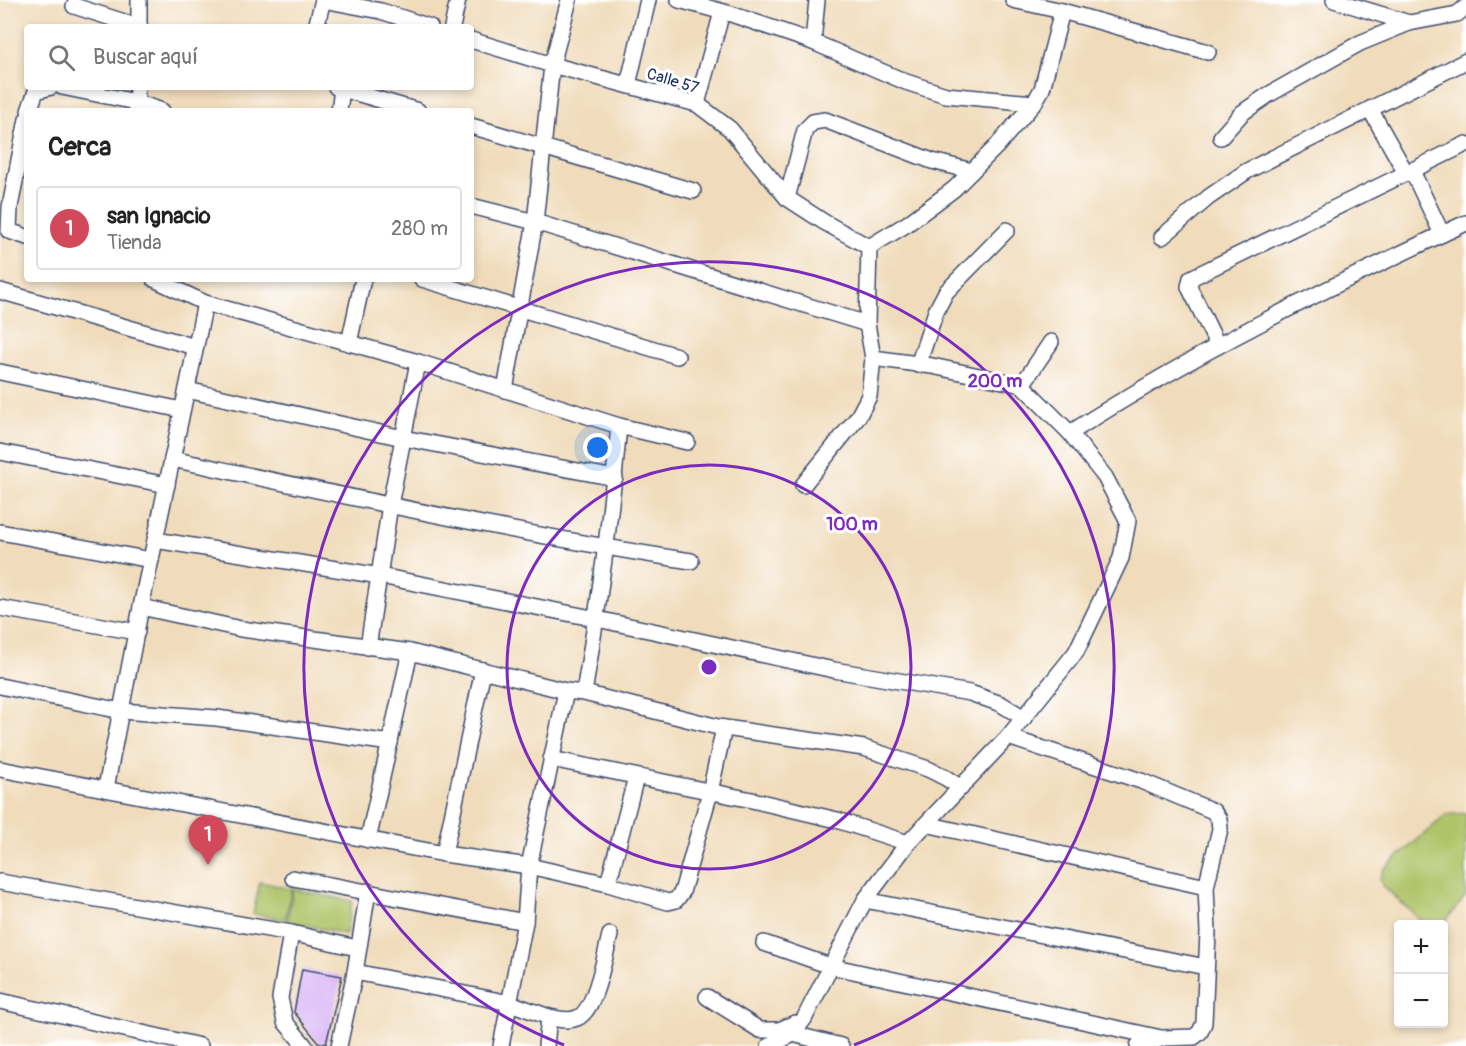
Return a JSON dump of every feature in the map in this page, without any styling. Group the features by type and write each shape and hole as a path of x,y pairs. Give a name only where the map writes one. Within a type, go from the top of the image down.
{"street":[{"path":"139,0 139,24"},
{"path":"317,24 323,0 382,6 423,24"},
{"path":"453,24 458,0"},
{"path":"505,390 535,222 552,65 569,0"},
{"path":"628,86 648,0"},
{"path":"679,0 813,42 906,82 946,95 1034,103"},
{"path":"813,42 816,0"},
{"path":"1013,0 1055,6 1208,52"},
{"path":"1334,0 1409,23"},
{"path":"74,6 130,24"},
{"path":"803,485 858,417 869,396 873,358 867,324 869,247 907,224 954,189 996,147 1034,103 1042,88 1055,6"},
{"path":"1221,137 1242,114 1268,95 1360,43 1409,23 1457,14 1466,7"},
{"path":"697,104 722,12"},
{"name":"Calle 57","path":"474,41 552,65 697,104 730,129 787,198 869,247"},
{"path":"1162,237 1225,184 1247,171 1466,61"},
{"path":"30,108 36,91 40,90"},
{"path":"79,90 136,100 155,108"},
{"path":"339,90 339,108"},
{"path":"346,90 408,108"},
{"path":"1370,108 1409,172 1442,234"},
{"path":"787,198 805,130 813,122 825,120 932,161 972,171"},
{"path":"474,127 693,191"},
{"path":"24,135 10,207 9,231 24,236"},
{"path":"1218,346 1189,287 1191,278 1466,144"},
{"path":"474,207 535,222 867,324"},
{"path":"1070,433 1218,346 1317,294 1466,223"},
{"path":"918,365 936,311 946,292 1007,230"},
{"path":"160,282 205,303 418,362 619,426 687,442"},
{"path":"350,342 362,282"},
{"path":"432,282 676,356"},
{"path":"0,291 195,347"},
{"path":"106,788 141,607 205,303"},
{"path":"1022,385 1051,342"},
{"path":"769,1046 793,1034 804,1019 865,900 908,843 1008,737 1076,652 1121,558 1128,522 1105,477 1070,433 1022,385 873,358"},
{"path":"368,647 390,505 418,362"},
{"path":"0,372 183,410"},
{"path":"187,390 403,438 615,478"},
{"path":"584,693 597,619 615,478 619,426"},
{"path":"0,452 167,486"},
{"path":"172,459 606,548 691,561"},
{"path":"0,532 151,560"},
{"path":"155,540 380,576 597,619 834,670 970,693 1001,704 1024,718"},
{"path":"141,607 241,628 410,652 724,728 864,748 928,769 961,788"},
{"path":"0,608 137,632"},
{"path":"368,840 410,652"},
{"path":"444,854 483,670"},
{"path":"0,686 121,711 217,718 390,743"},
{"path":"501,1046 525,922 529,866 566,691"},
{"path":"0,769 444,854 529,866 608,884 668,902 676,900 682,892 710,792 724,728"},
{"path":"764,943 830,966 1164,1038 1194,1037 1200,1032 1204,1023 1206,887 1220,830 1219,819 1213,811 1141,782 1008,737"},
{"path":"551,759 752,800 837,820 908,843"},
{"path":"608,884 636,777"},
{"path":"926,824 1206,887"},
{"path":"293,878 525,922"},
{"path":"0,882 291,933 357,948"},
{"path":"339,1046 355,972 357,948 368,891"},
{"path":"865,900 1206,967"},
{"path":"291,933 280,999 285,1022 305,1046"},
{"path":"355,972 510,1003 549,1017 568,1020 579,1018 593,999 610,935"},
{"path":"707,997 760,1030 779,1030 804,1019"},
{"path":"0,1001 200,1046"},
{"path":"546,1046 549,1017"},
{"path":"793,1034 841,1046"},
{"path":"1138,1046 1164,1038"}],"green space":[{"path":"1466,813 1466,896 1446,920 1421,920 1382,885 1380,879 1384,869 1446,815"},
{"path":"260,882 292,889 285,920 253,914"},
{"path":"293,889 352,901 346,934 287,921"}],"building":[{"path":"302,969 342,976 326,1044 318,1042 294,1012"}],"place":[{"name":"san Ignacio","path":"208,865"}]}
